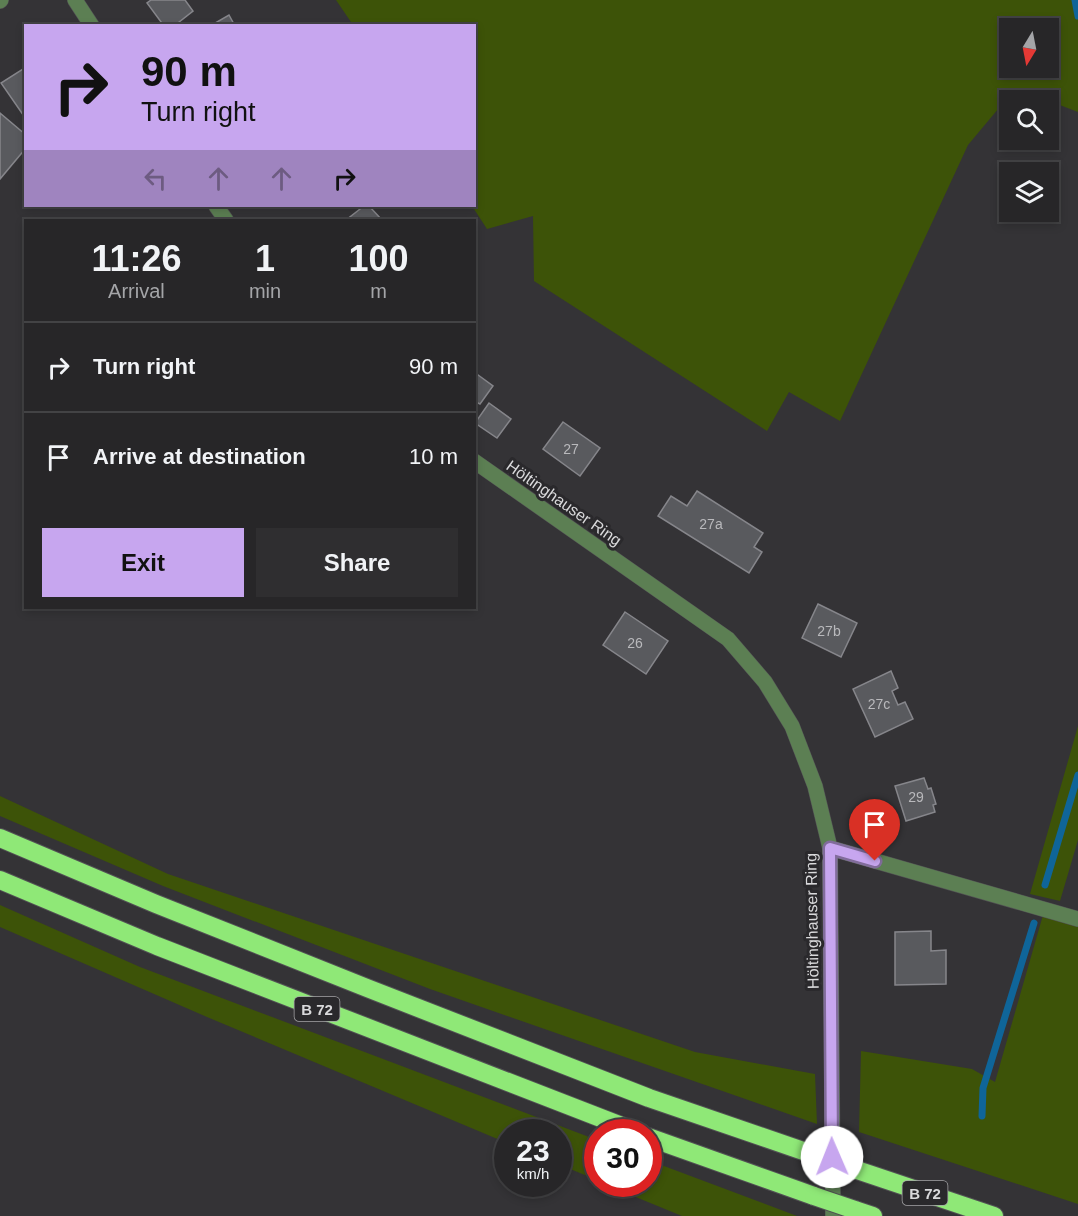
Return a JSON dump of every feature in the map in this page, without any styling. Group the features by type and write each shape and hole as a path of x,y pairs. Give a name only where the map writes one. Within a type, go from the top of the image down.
{"highway":[{"name":"B 72","path":"0,837 156,904 606,1081 994,1216"},
{"name":"B 72","path":"0,880 167,950 603,1119"},
{"path":"662,1142 864,1213"}],"street":[{"path":"75,0 91,24"},
{"name":"Höltinghauser Ring","path":"476,462 728,639 765,682 792,726 815,786 830,848 833,1216"},
{"path":"830,848 1078,919"}],"green space":[{"path":"336,0 1078,0 1078,112 1059,105 1059,90 999,90 999,108 968,145 840,421 789,392 767,431 534,281 533,216 487,229 473,207 476,207 476,24 352,24"},
{"path":"1078,726 1078,840 1060,901 1030,894"},
{"path":"0,796 168,874 695,1052 815,1074 817,1124 430,989 163,886 0,816"},
{"path":"0,905 140,967 542,1119 494,1119 494,1138 0,927"},
{"path":"1043,915 1078,925 1078,1204 859,1132 861,1051 972,1069 995,1082"},
{"path":"572,1131 584,1135 584,1175 572,1170"},
{"path":"662,1165 797,1216 682,1216 636,1197 662,1197"}],"building":[{"path":"151,0 185,0 193,11 177,24 163,24 147,3"},
{"path":"229,15 234,24 213,24"},
{"path":"24,68 24,116 1,83"},
{"path":"0,113 24,133 24,150 0,179"},
{"path":"363,207 370,207 381,219 347,219"},
{"path":"476,373 493,386 480,404 476,402"},
{"path":"489,403 511,419 497,438 476,422"},
{"path":"563,422 600,448 580,476 543,449"},
{"path":"697,491 763,533 754,547 762,552 749,573 658,516 671,496 687,506"},
{"path":"818,604 857,623 841,657 802,638"},
{"path":"625,612 668,641 646,674 603,645"},
{"path":"891,671 898,688 892,691 898,705 905,702 913,719 875,737 853,689"},
{"path":"924,778 928,789 931,788 936,804 933,805 935,812 906,821 895,786"},
{"path":"931,931 931,951 946,950 946,984 895,985 895,932"}],"waterway":[{"path":"1075,0 1078,16"},
{"path":"1045,885 1078,775"},
{"path":"982,1116 983,1088 1034,923"}],"route":[{"path":"832,1157 830,848 875,861"}]}
